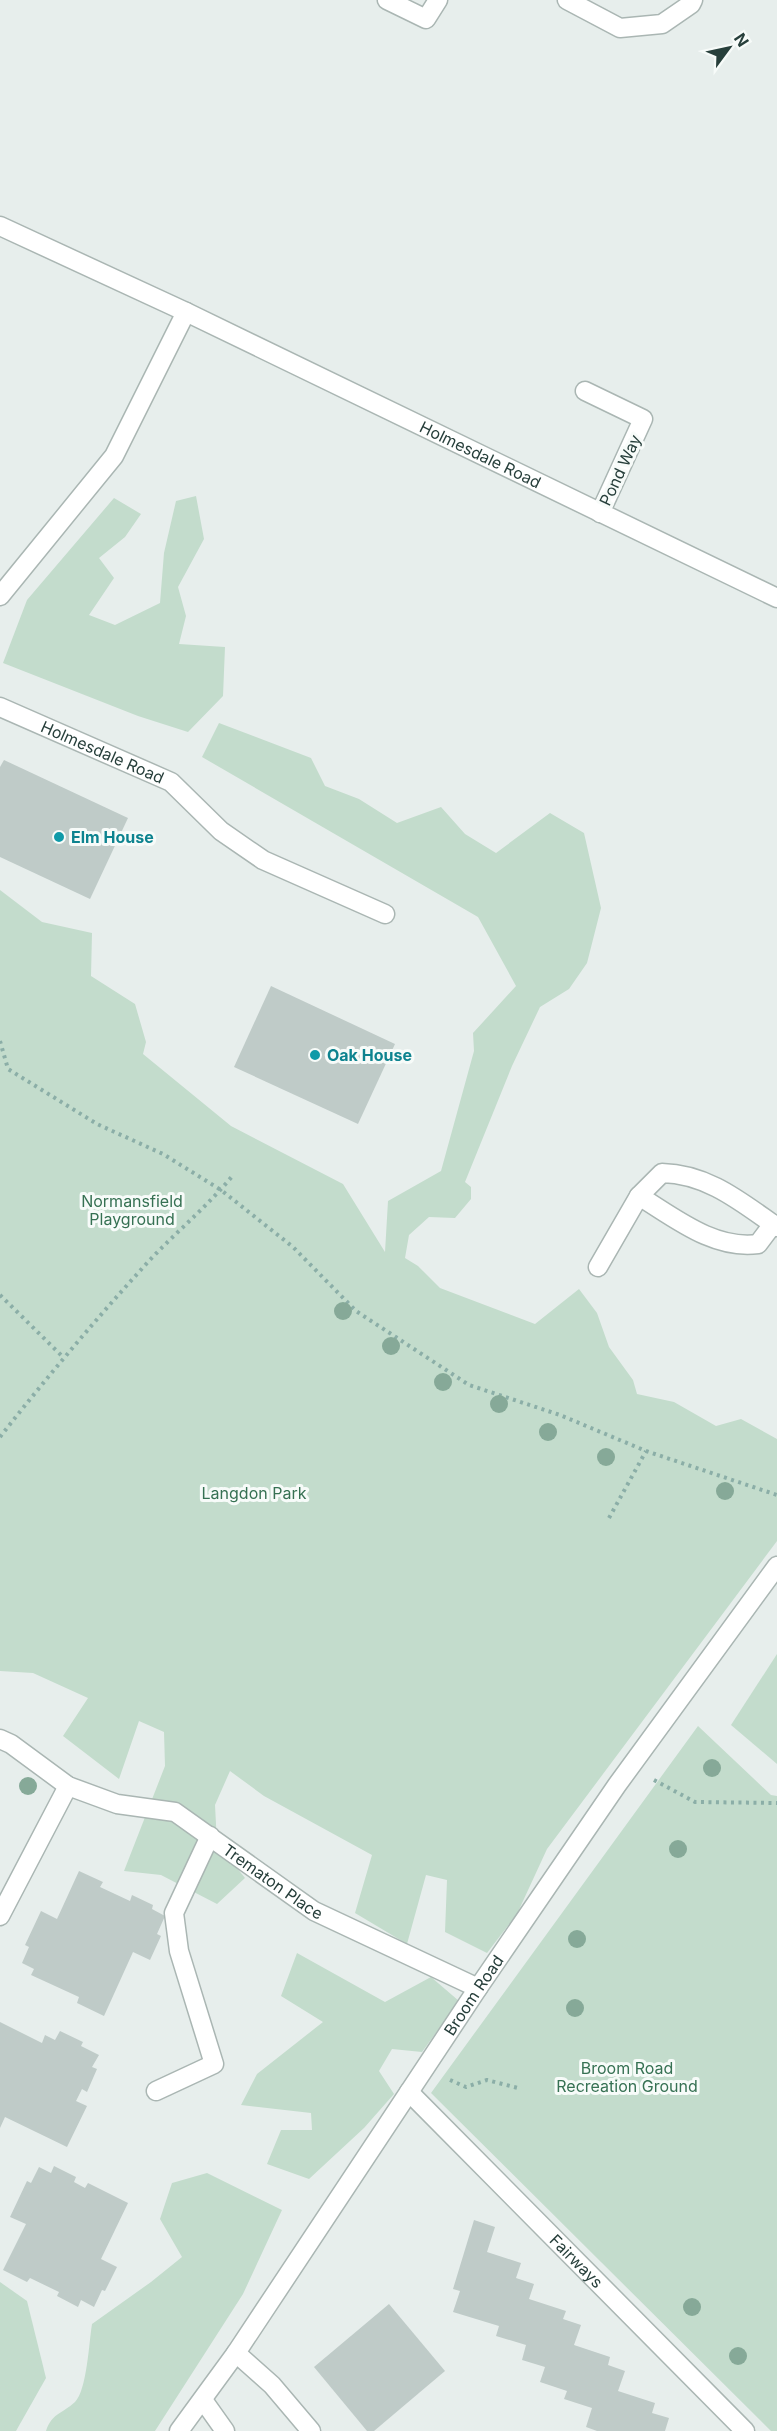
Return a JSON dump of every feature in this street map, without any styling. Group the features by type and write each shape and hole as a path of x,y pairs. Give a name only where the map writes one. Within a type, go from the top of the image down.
{"street":[{"path":"387,0 426,19 438,0"},
{"path":"567,0 620,28 662,24 691,4 693,0"},
{"name":"Holmesdale Road","path":"0,226 186,312 777,598"},
{"path":"0,596 114,456 186,312"},
{"name":"Pond Way","path":"585,391 643,419 600,513"},
{"name":"Holmesdale Road","path":"0,707 171,782 221,831 263,860 385,914"},
{"path":"598,1268 639,1196 662,1173 682,1173 724,1190 775,1226 758,1244 742,1246 714,1239 639,1196"},
{"name":"Broom Road","path":"179,2431 236,2353 478,1988 629,1767 777,1566"},
{"name":"Trematon Place","path":"0,1739 11,1744 68,1786 117,1804 175,1812 314,1911 478,1988"},
{"path":"0,1916 68,1786"},
{"path":"156,2091 214,2064 179,1951 174,1912 210,1836"},
{"name":"Fairways","path":"409,2092 745,2431"},
{"path":"236,2353 272,2385 311,2431"},
{"path":"203,2400 225,2431"}],"path":[{"path":"0,1041 8,1068 97,1124 162,1154 221,1190 293,1247 356,1311 469,1385 560,1415 646,1451 777,1496"},
{"path":"0,1437 63,1358 150,1260 221,1190 234,1174"},
{"path":"0,1295 63,1358"},
{"path":"609,1518 646,1451"},
{"path":"629,1767 695,1802 777,1803"},
{"path":"424,2071 466,2087 487,2080 518,2088"}],"green space":[{"path":"196,496 204,539 178,587 186,616 179,644 225,647 223,696 188,732 138,716 3,663 27,600 114,498 141,514 125,537 99,558 114,578 89,615 115,625 160,603 164,553 176,501"},
{"name":"Langdon Park","path":"219,723 311,758 325,786 359,799 397,823 441,807 465,834 496,853 550,813 584,833 601,908 587,963 569,989 540,1007 512,1066 465,1182 471,1187 471,1199 455,1218 429,1217 409,1235 405,1258 418,1266 440,1288 535,1324 579,1289 597,1313 609,1347 633,1380 637,1394 674,1402 716,1426 741,1419 777,1439 777,1541 547,1849 517,1914 487,1953 445,1932 447,1880 426,1875 407,1944 355,1913 372,1855 264,1796 230,1771 215,1805 217,1843 245,1878 217,1904 161,1875 124,1871 165,1766 164,1732 139,1721 119,1779 63,1736 88,1698 33,1673 0,1671 0,890 42,922 92,933 91,976 135,1004 146,1042 143,1054 231,1126 343,1184 385,1252 388,1201 441,1171 474,1051 473,1033 516,986 478,917 202,757"},
{"path":"777,1654 777,1764 731,1725"},
{"name":"Broom Road Recreation Ground","path":"698,1726 771,1795 777,1796 777,2431 771,2431 431,2093"},
{"path":"297,1953 385,2002 431,1977 459,2001 422,2052 392,2049 379,2071 394,2094 364,2128 309,2179 267,2164 281,2130 312,2130 311,2113 241,2105 257,2074 323,2022 281,1996"},
{"path":"207,2173 282,2210 243,2294 155,2431 46,2431 54,2417 75,2402 79,2396 85,2377 92,2324 182,2257 160,2219 172,2183"},
{"path":"0,2282 27,2301 46,2378 16,2431 0,2431"}],"building":[{"name":"Elm House","path":"4,760 128,818 90,899 0,857 0,767"},
{"name":"Oak House","path":"271,986 395,1044 358,1124 234,1067"},
{"path":"79,1871 103,1882 100,1887 130,1901 132,1895 153,1905 152,1909 165,1916 157,1934 161,1936 150,1960 133,1952 104,2016 77,2003 79,1997 31,1975 34,1969 22,1963 29,1947 25,1945 41,1911 57,1919"},
{"path":"0,2022 42,2043 45,2035 55,2040 60,2031 83,2042 81,2046 99,2055 92,2067 97,2069 87,2092 82,2089 76,2101 87,2106 67,2147 5,2117 0,2128"},
{"path":"54,2166 76,2177 74,2182 85,2188 88,2183 128,2203 101,2259 117,2267 94,2307 81,2300 78,2307 57,2296 59,2292 30,2278 27,2282 3,2270 26,2224 10,2217 27,2181 31,2183 39,2167 51,2173"},
{"path":"474,2220 495,2227 487,2252 521,2263 516,2278 534,2284 529,2299 566,2311 563,2319 581,2325 574,2345 610,2357 608,2365 625,2371 618,2391 655,2403 652,2413 669,2418 665,2431 597,2431 586,2427 592,2408 564,2399 567,2391 540,2382 545,2367 522,2360 526,2345 496,2336 499,2326 453,2312 460,2291 453,2289"},
{"path":"389,2304 445,2371 374,2431 367,2431 314,2367"}],"place":[{"name":"Elm House","path":"59,837"},
{"name":"Oak House","path":"315,1055"}],"park label":[{"name":"Normansfield Playground","path":"132,1210"}]}
